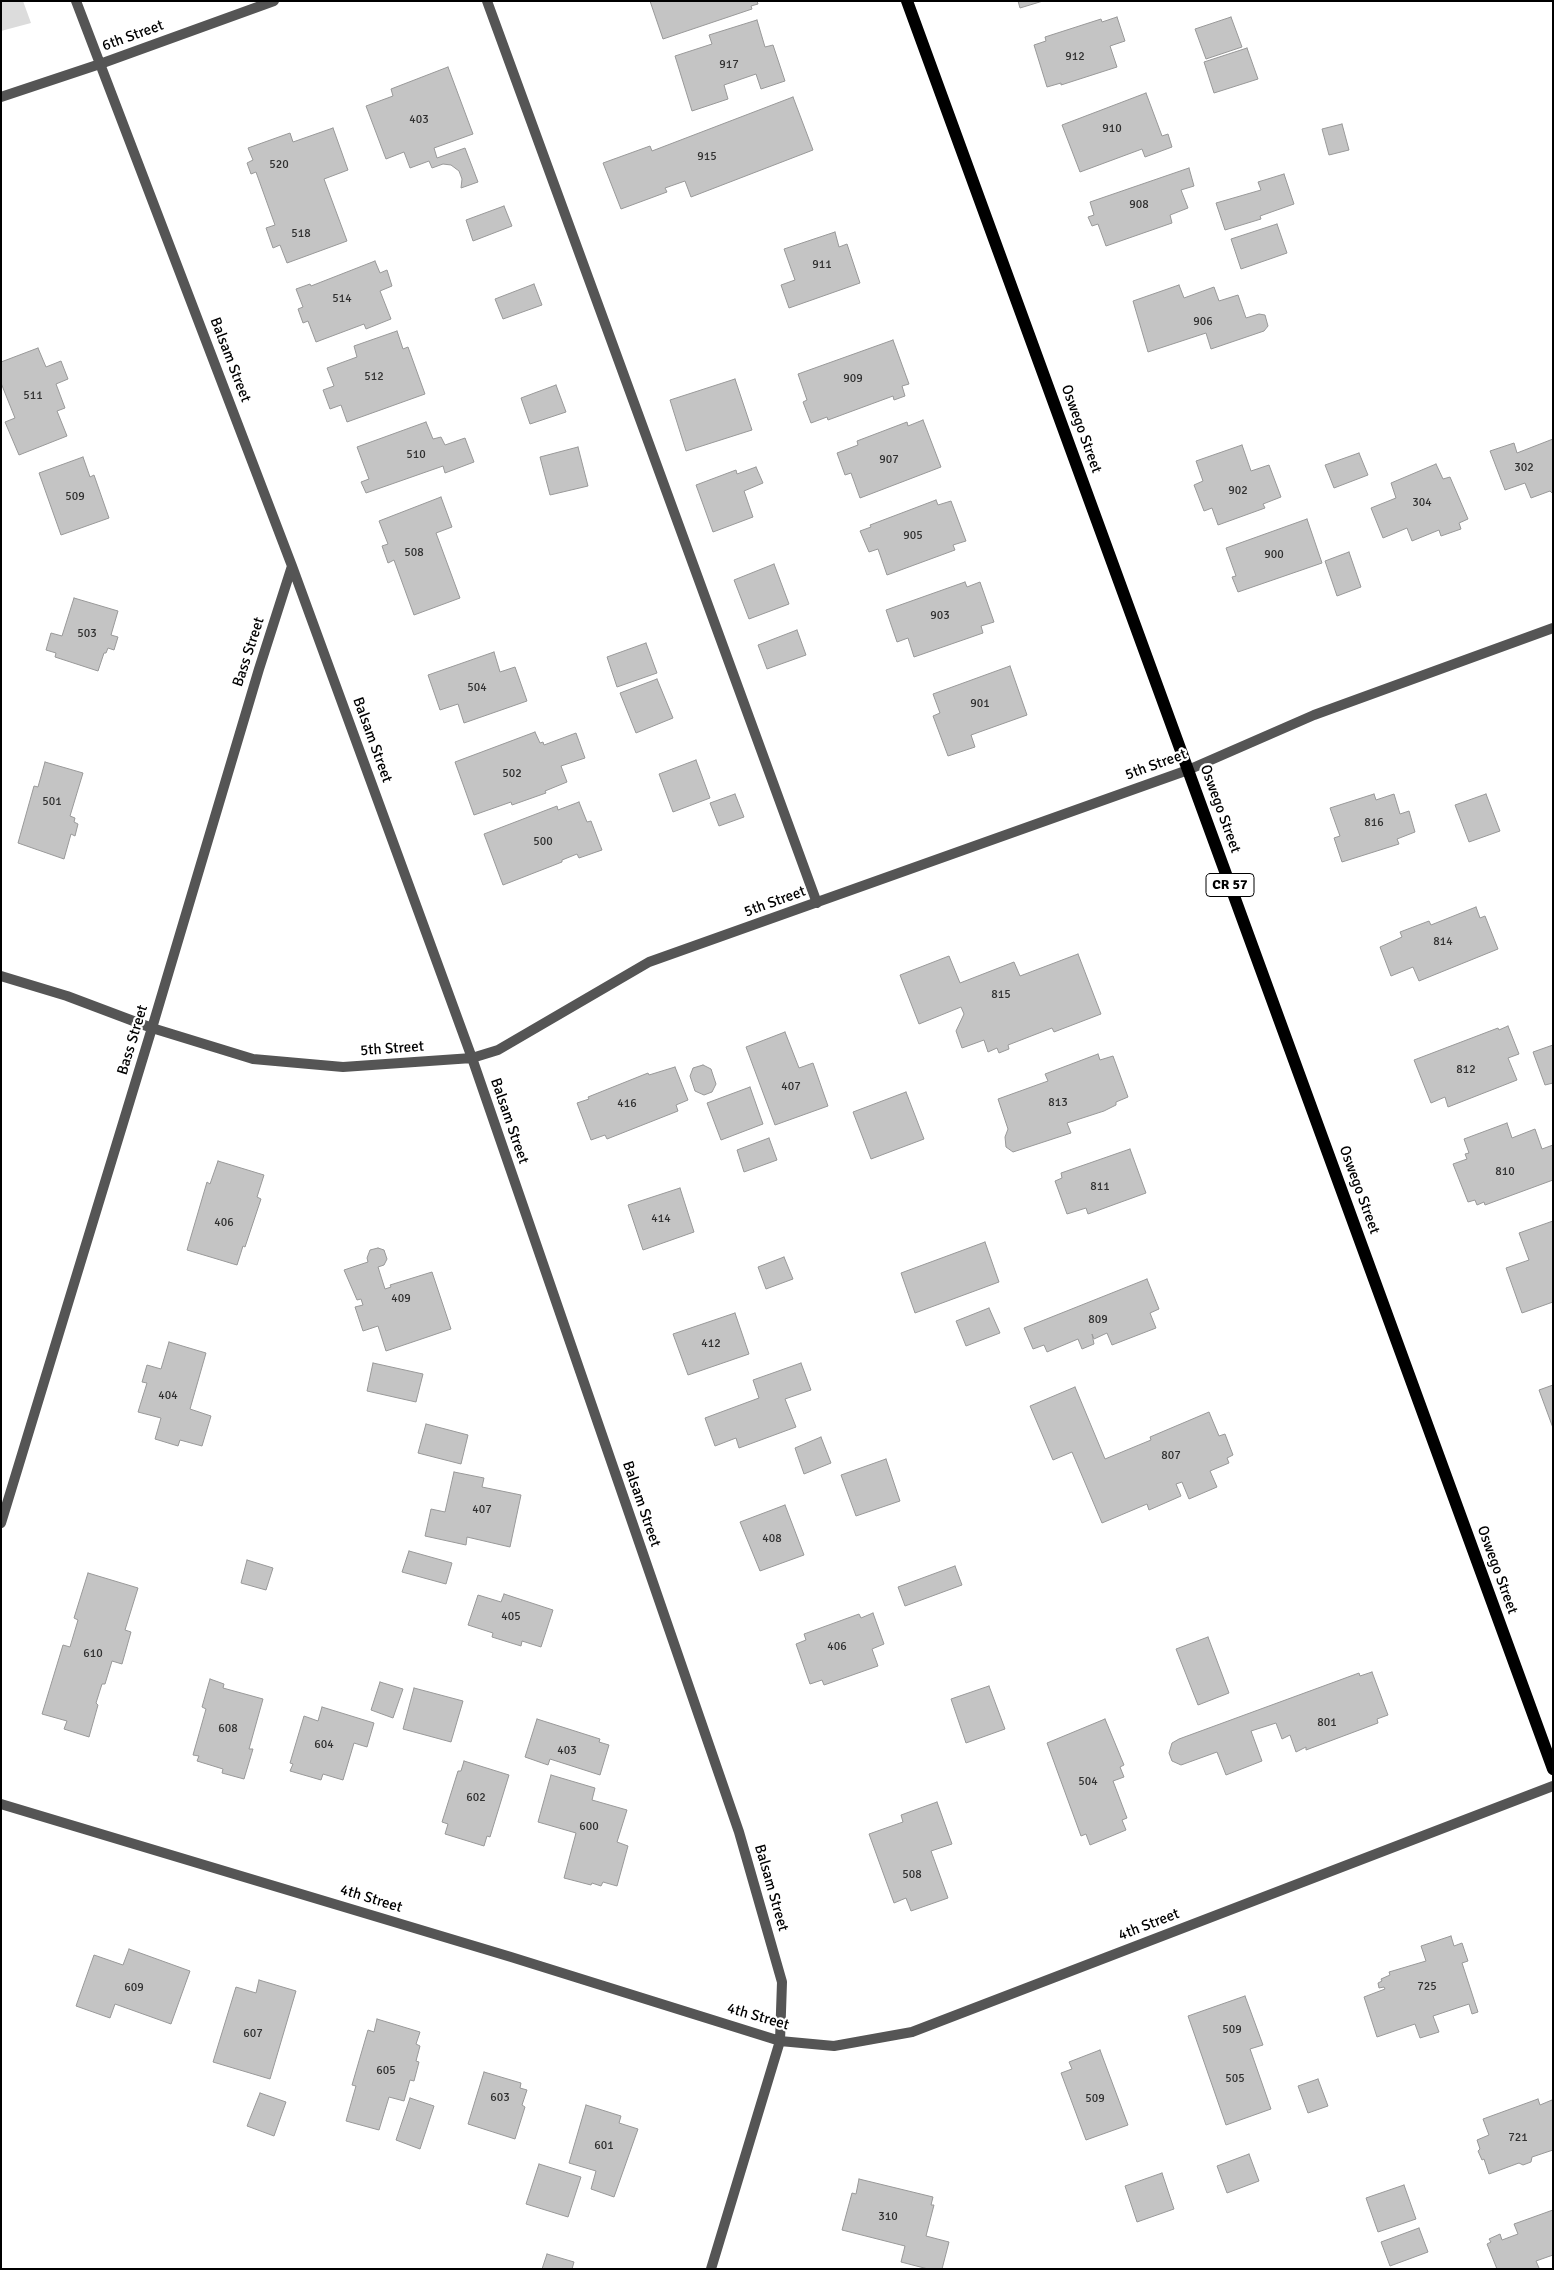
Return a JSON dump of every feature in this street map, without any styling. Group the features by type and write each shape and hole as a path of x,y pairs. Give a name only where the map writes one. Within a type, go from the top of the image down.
{"main road":[{"name":"Oswego Street","path":"907,1 1553,1769"}],"street":[{"name":"Balsam Street","path":"76,1 292,566 472,1058 739,1832 782,1982 780,2041 711,2269"},
{"name":"6th Street","path":"1,97 100,64 274,1"},
{"path":"486,1 817,903"},
{"name":"Bass Street","path":"1,1523 259,669 292,566"},
{"name":"5th Street","path":"1,976 67,996 152,1028 253,1059 343,1067 472,1058 498,1050 649,962 1188,770 1314,715 1553,628"},
{"name":"4th Street","path":"1,1804 511,1957 780,2041 834,2046 912,2032 1553,1786"}],"shaded area":[{"path":"1,1 23,1 31,23 1,31"}],"building":[{"path":"650,1 757,1 758,4 751,6 752,9 663,39"},
{"path":"1018,1 1043,1 1020,8"},
{"path":"1117,17 1125,41 1110,46 1117,67 1061,85 1061,83 1047,87 1034,45 1046,41 1045,37 1101,19 1102,22"},
{"path":"1231,17 1242,47 1206,59 1195,29"},
{"path":"757,20 765,47 773,45 785,81 761,89 756,74 724,85 728,99 692,111 675,56 712,44 709,35"},
{"path":"1247,48 1258,79 1214,93 1204,62"},
{"path":"448,67 473,134 434,148 437,158 465,148 478,182 461,188 462,179 459,171 451,165 443,164 432,168 429,161 410,168 404,152 386,159 366,106 393,96 391,89"},
{"path":"1146,93 1162,136 1168,134 1172,147 1145,157 1142,149 1080,172 1062,125"},
{"path":"793,97 813,150 691,197 685,181 665,188 667,192 621,209 603,163 650,146 652,151"},
{"path":"1342,124 1349,150 1329,155 1322,129"},
{"path":"333,128 348,170 324,179 347,241 287,263 280,245 273,248 266,228 275,225 256,172 251,174 247,163 253,160 248,148 290,133 293,142"},
{"path":"1189,168 1194,186 1181,190 1188,208 1170,215 1172,223 1106,246 1098,224 1092,226 1088,217 1094,215 1090,202"},
{"path":"1284,174 1294,204 1260,216 1261,219 1225,230 1216,203 1261,190 1258,182"},
{"path":"504,206 512,226 473,241 466,220"},
{"path":"1277,224 1287,253 1241,269 1231,239"},
{"path":"835,232 839,247 847,244 860,283 789,308 781,285 795,280 784,249"},
{"path":"375,261 380,273 387,270 392,286 380,291 391,319 366,329 364,324 316,342 308,321 303,323 298,309 303,307 296,289 310,284 311,286"},
{"path":"534,284 542,305 503,319 495,299"},
{"path":"1179,285 1184,298 1214,287 1219,301 1238,295 1246,318 1259,314 1265,315 1268,326 1264,331 1211,349 1206,333 1148,352 1133,301"},
{"path":"397,331 403,349 408,347 425,394 347,422 341,405 330,409 323,390 334,386 327,368 357,357 354,346"},
{"path":"893,340 909,384 902,386 905,396 894,400 893,396 828,420 827,417 811,423 803,402 807,400 798,374"},
{"path":"38,348 46,367 61,361 68,379 56,384 65,408 57,411 67,436 19,455 5,422 15,418 1,383 1,362"},
{"path":"735,379 752,430 686,451 670,400"},
{"path":"556,385 566,412 530,424 521,398"},
{"path":"923,420 941,467 860,498 851,473 845,475 837,453 858,445 857,441 907,422 908,426"},
{"path":"426,422 433,439 441,437 445,445 465,438 474,462 445,473 443,466 366,493 361,482 369,479 357,447"},
{"path":"1553,439 1553,494 1550,491 1531,498 1525,483 1505,490 1490,451 1514,443 1517,453"},
{"path":"1242,445 1251,471 1269,465 1281,497 1263,504 1265,508 1218,525 1212,508 1204,511 1194,485 1203,481 1196,461"},
{"path":"578,447 588,486 550,495 540,457"},
{"path":"1359,453 1368,475 1334,488 1325,465"},
{"path":"83,457 90,477 94,475 109,518 61,535 39,473"},
{"path":"1436,464 1443,479 1450,477 1468,519 1459,523 1461,529 1441,536 1439,530 1412,541 1407,528 1383,538 1371,508 1396,498 1391,483"},
{"path":"756,467 763,483 744,491 753,517 713,532 696,485 736,470 737,474"},
{"path":"441,497 452,527 436,533 460,598 414,615 394,560 388,563 382,546 388,544 379,521"},
{"path":"936,500 938,505 951,501 966,541 953,545 955,550 887,575 878,549 869,552 860,531 871,527 870,525"},
{"path":"1307,519 1322,563 1238,592 1232,577 1236,576 1226,548"},
{"path":"1349,552 1361,587 1337,596 1325,561"},
{"path":"774,564 789,604 749,619 734,580"},
{"path":"965,582 967,587 980,582 994,622 981,626 983,633 914,657 908,638 897,642 886,610"},
{"path":"74,598 118,611 111,635 118,637 114,650 108,648 106,653 104,653 98,671 55,657 56,653 46,650 51,633 62,636"},
{"path":"797,630 806,655 767,669 758,645"},
{"path":"646,643 657,673 617,687 607,657"},
{"path":"494,652 500,672 515,667 527,701 464,723 458,704 440,710 428,675"},
{"path":"1010,666 1027,715 971,735 975,747 948,756 933,716 940,713 933,694"},
{"path":"657,679 673,718 636,733 620,693"},
{"path":"535,732 540,743 543,742 544,745 576,733 585,758 561,766 567,782 545,791 546,793 512,805 511,802 474,815 455,762"},
{"path":"696,760 710,798 673,812 659,774"},
{"path":"45,762 83,773 70,816 75,818 74,822 78,824 75,836 71,834 64,859 18,843 34,786 38,787"},
{"path":"735,794 744,817 719,826 710,803"},
{"path":"1374,794 1376,800 1394,794 1400,814 1409,811 1415,832 1397,839 1399,844 1342,862 1334,838 1340,836 1330,808"},
{"path":"1486,794 1500,831 1469,842 1455,805"},
{"path":"579,802 587,822 591,821 602,850 579,858 577,854 562,860 562,862 503,885 484,834 557,806 558,810"},
{"path":"1476,907 1480,918 1485,916 1498,949 1419,981 1413,967 1391,976 1380,947 1402,937 1400,932 1429,921 1431,925"},
{"path":"1078,954 1101,1014 1054,1032 1052,1028 1008,1045 1009,1049 999,1053 997,1048 988,1052 984,1040 962,1048 956,1031 964,1014 961,1007 919,1024 900,975 949,956 960,983 1014,962 1020,976"},
{"path":"1508,1026 1519,1054 1508,1058 1517,1080 1448,1107 1445,1097 1431,1103 1414,1060 1498,1028 1499,1030"},
{"path":"785,1032 799,1068 813,1063 828,1106 775,1125 746,1047"},
{"path":"1553,1045 1553,1083 1545,1085 1533,1052"},
{"path":"1098,1054 1100,1060 1113,1056 1128,1097 1116,1102 1116,1105 1104,1111 1067,1123 1071,1133 1013,1152 1006,1147 1005,1137 1008,1129 998,1099 1048,1081 1045,1074"},
{"path":"703,1065 711,1069 716,1084 712,1092 704,1095 695,1091 690,1076 693,1068"},
{"path":"675,1067 688,1100 676,1105 678,1111 607,1139 605,1135 591,1140 577,1103 648,1073 649,1075"},
{"path":"750,1087 763,1124 721,1140 707,1103"},
{"path":"906,1092 924,1139 871,1159 853,1112"},
{"path":"1507,1123 1512,1138 1535,1129 1542,1149 1553,1145 1553,1180 1485,1205 1484,1202 1477,1205 1475,1200 1468,1202 1453,1164 1467,1159 1465,1154 1469,1153 1464,1139"},
{"path":"769,1138 777,1160 744,1172 737,1150"},
{"path":"1130,1149 1146,1193 1088,1214 1086,1208 1067,1214 1055,1181 1062,1178 1061,1173"},
{"path":"218,1161 264,1175 257,1197 261,1199 237,1265 187,1250 207,1182 210,1184"},
{"path":"680,1188 694,1232 643,1250 628,1205"},
{"path":"1553,1221 1553,1302 1522,1313 1506,1268 1529,1260 1519,1233"},
{"path":"985,1242 999,1282 915,1313 901,1273"},
{"path":"378,1248 384,1250 387,1259 384,1265 378,1267 385,1289 391,1287 390,1285 432,1272 451,1329 386,1351 378,1326 363,1331 355,1307 363,1305 361,1299 357,1300 344,1270 368,1262 367,1258 370,1250"},
{"path":"784,1257 793,1279 766,1289 758,1267"},
{"path":"1147,1279 1159,1309 1150,1313 1156,1328 1112,1345 1107,1333 1094,1339 1092,1334 1094,1344 1082,1349 1078,1339 1047,1352 1044,1345 1033,1349 1024,1328"},
{"path":"989,1308 1000,1333 966,1346 956,1321"},
{"path":"735,1313 749,1354 688,1375 673,1334"},
{"path":"169,1342 206,1353 190,1409 211,1416 202,1446 180,1440 178,1446 155,1439 161,1418 138,1412 147,1383 142,1382 147,1365 161,1369"},
{"path":"373,1363 423,1374 416,1402 367,1391"},
{"path":"801,1363 811,1390 785,1399 796,1427 739,1448 736,1438 715,1446 705,1418 759,1398 753,1380"},
{"path":"1553,1385 1553,1428 1539,1390"},
{"path":"1075,1387 1105,1459 1151,1440 1150,1437 1209,1412 1219,1436 1225,1434 1233,1455 1227,1458 1229,1463 1210,1471 1217,1487 1189,1499 1182,1482 1176,1484 1181,1496 1149,1510 1147,1504 1102,1523 1072,1452 1053,1460 1030,1406"},
{"path":"426,1424 468,1435 461,1464 418,1453"},
{"path":"821,1437 831,1463 804,1474 795,1448"},
{"path":"886,1459 900,1501 856,1516 841,1475"},
{"path":"454,1472 484,1478 482,1487 521,1495 510,1547 467,1537 466,1545 425,1536 431,1509 445,1512"},
{"path":"785,1505 804,1555 760,1571 740,1522"},
{"path":"409,1551 452,1563 446,1584 402,1572"},
{"path":"247,1560 273,1568 266,1590 241,1583"},
{"path":"955,1566 962,1585 905,1606 898,1587"},
{"path":"88,1573 138,1588 125,1630 131,1632 122,1664 112,1661 105,1684 102,1684 96,1703 98,1705 89,1737 64,1729 67,1721 42,1714 63,1645 70,1647 78,1620 74,1618"},
{"path":"504,1594 553,1610 541,1647 522,1641 521,1646 492,1637 493,1633 468,1625 478,1595 501,1602"},
{"path":"873,1613 884,1644 872,1649 878,1666 824,1685 822,1680 810,1684 796,1644 806,1640 804,1634 859,1614 861,1618"},
{"path":"1208,1637 1229,1693 1198,1705 1176,1649"},
{"path":"1372,1672 1388,1715 1377,1719 1378,1723 1296,1752 1290,1735 1282,1739 1276,1723 1251,1731 1262,1761 1226,1775 1217,1752 1181,1765 1172,1761 1169,1753 1172,1743 1179,1739 1359,1673 1360,1676"},
{"path":"210,1679 224,1684 223,1688 263,1699 249,1749 253,1749 244,1779 222,1773 223,1769 197,1761 199,1756 193,1755 206,1709 202,1707"},
{"path":"380,1682 403,1689 393,1718 371,1710"},
{"path":"989,1686 1005,1729 966,1743 951,1699"},
{"path":"414,1688 463,1701 451,1742 403,1729"},
{"path":"322,1707 374,1723 367,1747 354,1743 343,1780 323,1774 321,1780 290,1771 293,1764 290,1763 304,1716 318,1721"},
{"path":"537,1719 600,1739 599,1742 609,1745 600,1775 550,1759 548,1765 525,1757"},
{"path":"1105,1719 1124,1765 1120,1767 1124,1777 1113,1781 1127,1818 1122,1820 1126,1830 1090,1845 1086,1834 1081,1836 1047,1743"},
{"path":"464,1761 509,1775 490,1837 487,1836 484,1846 445,1834 448,1824 442,1822 458,1771 461,1771"},
{"path":"551,1775 595,1788 592,1800 627,1810 617,1842 628,1846 617,1886 603,1882 601,1886 592,1883 591,1885 564,1878 576,1833 538,1822"},
{"path":"937,1802 952,1844 931,1851 948,1898 911,1911 906,1898 894,1903 869,1834 903,1822 901,1815"},
{"path":"1451,1936 1454,1946 1462,1943 1468,1961 1462,1963 1478,2012 1472,2014 1469,2004 1433,2016 1439,2032 1420,2038 1415,2024 1377,2037 1364,1997 1385,1989 1384,1987 1379,1988 1378,1983 1382,1981 1381,1979 1390,1975 1389,1972 1426,1961 1421,1946"},
{"path":"129,1949 190,1971 171,2024 115,2004 110,2018 76,2006 94,1955 123,1965"},
{"path":"259,1980 296,1991 270,2079 213,2062 236,1987 256,1993"},
{"path":"1245,1996 1263,2045 1250,2049 1271,2109 1226,2125 1188,2016"},
{"path":"377,2019 420,2032 416,2044 420,2046 416,2061 419,2062 414,2081 410,2080 404,2101 389,2097 379,2130 346,2121 356,2086 352,2085 368,2030 374,2032"},
{"path":"1100,2050 1128,2125 1086,2140 1061,2073 1072,2069 1069,2062"},
{"path":"484,2072 521,2083 520,2088 527,2090 522,2105 525,2107 515,2139 468,2124"},
{"path":"1318,2079 1328,2106 1308,2113 1298,2086"},
{"path":"260,2093 286,2102 274,2136 247,2126"},
{"path":"410,2098 434,2106 420,2149 396,2140"},
{"path":"1538,2099 1540,2105 1552,2100 1553,2103 1553,2150 1532,2157 1531,2162 1523,2165 1519,2163 1489,2174 1484,2159 1482,2160 1478,2151 1480,2149 1477,2140 1489,2135 1483,2119"},
{"path":"586,2105 621,2116 619,2123 638,2129 614,2197 591,2189 596,2171 569,2163"},
{"path":"1249,2154 1259,2181 1227,2193 1217,2166"},
{"path":"539,2164 581,2177 568,2217 526,2204"},
{"path":"1162,2173 1174,2209 1137,2222 1125,2186"},
{"path":"859,2179 933,2197 931,2205 934,2205 926,2236 949,2242 942,2269 928,2269 901,2262 905,2246 842,2230 852,2193 856,2194"},
{"path":"1404,2185 1416,2219 1378,2232 1366,2198"},
{"path":"1553,2210 1553,2255 1536,2261 1539,2268 1536,2269 1497,2269 1487,2244 1491,2242 1489,2239 1500,2234 1502,2240 1518,2234 1514,2224"},
{"path":"1419,2228 1428,2252 1390,2266 1381,2242"},
{"path":"547,2254 574,2262 572,2269 542,2269"}]}
